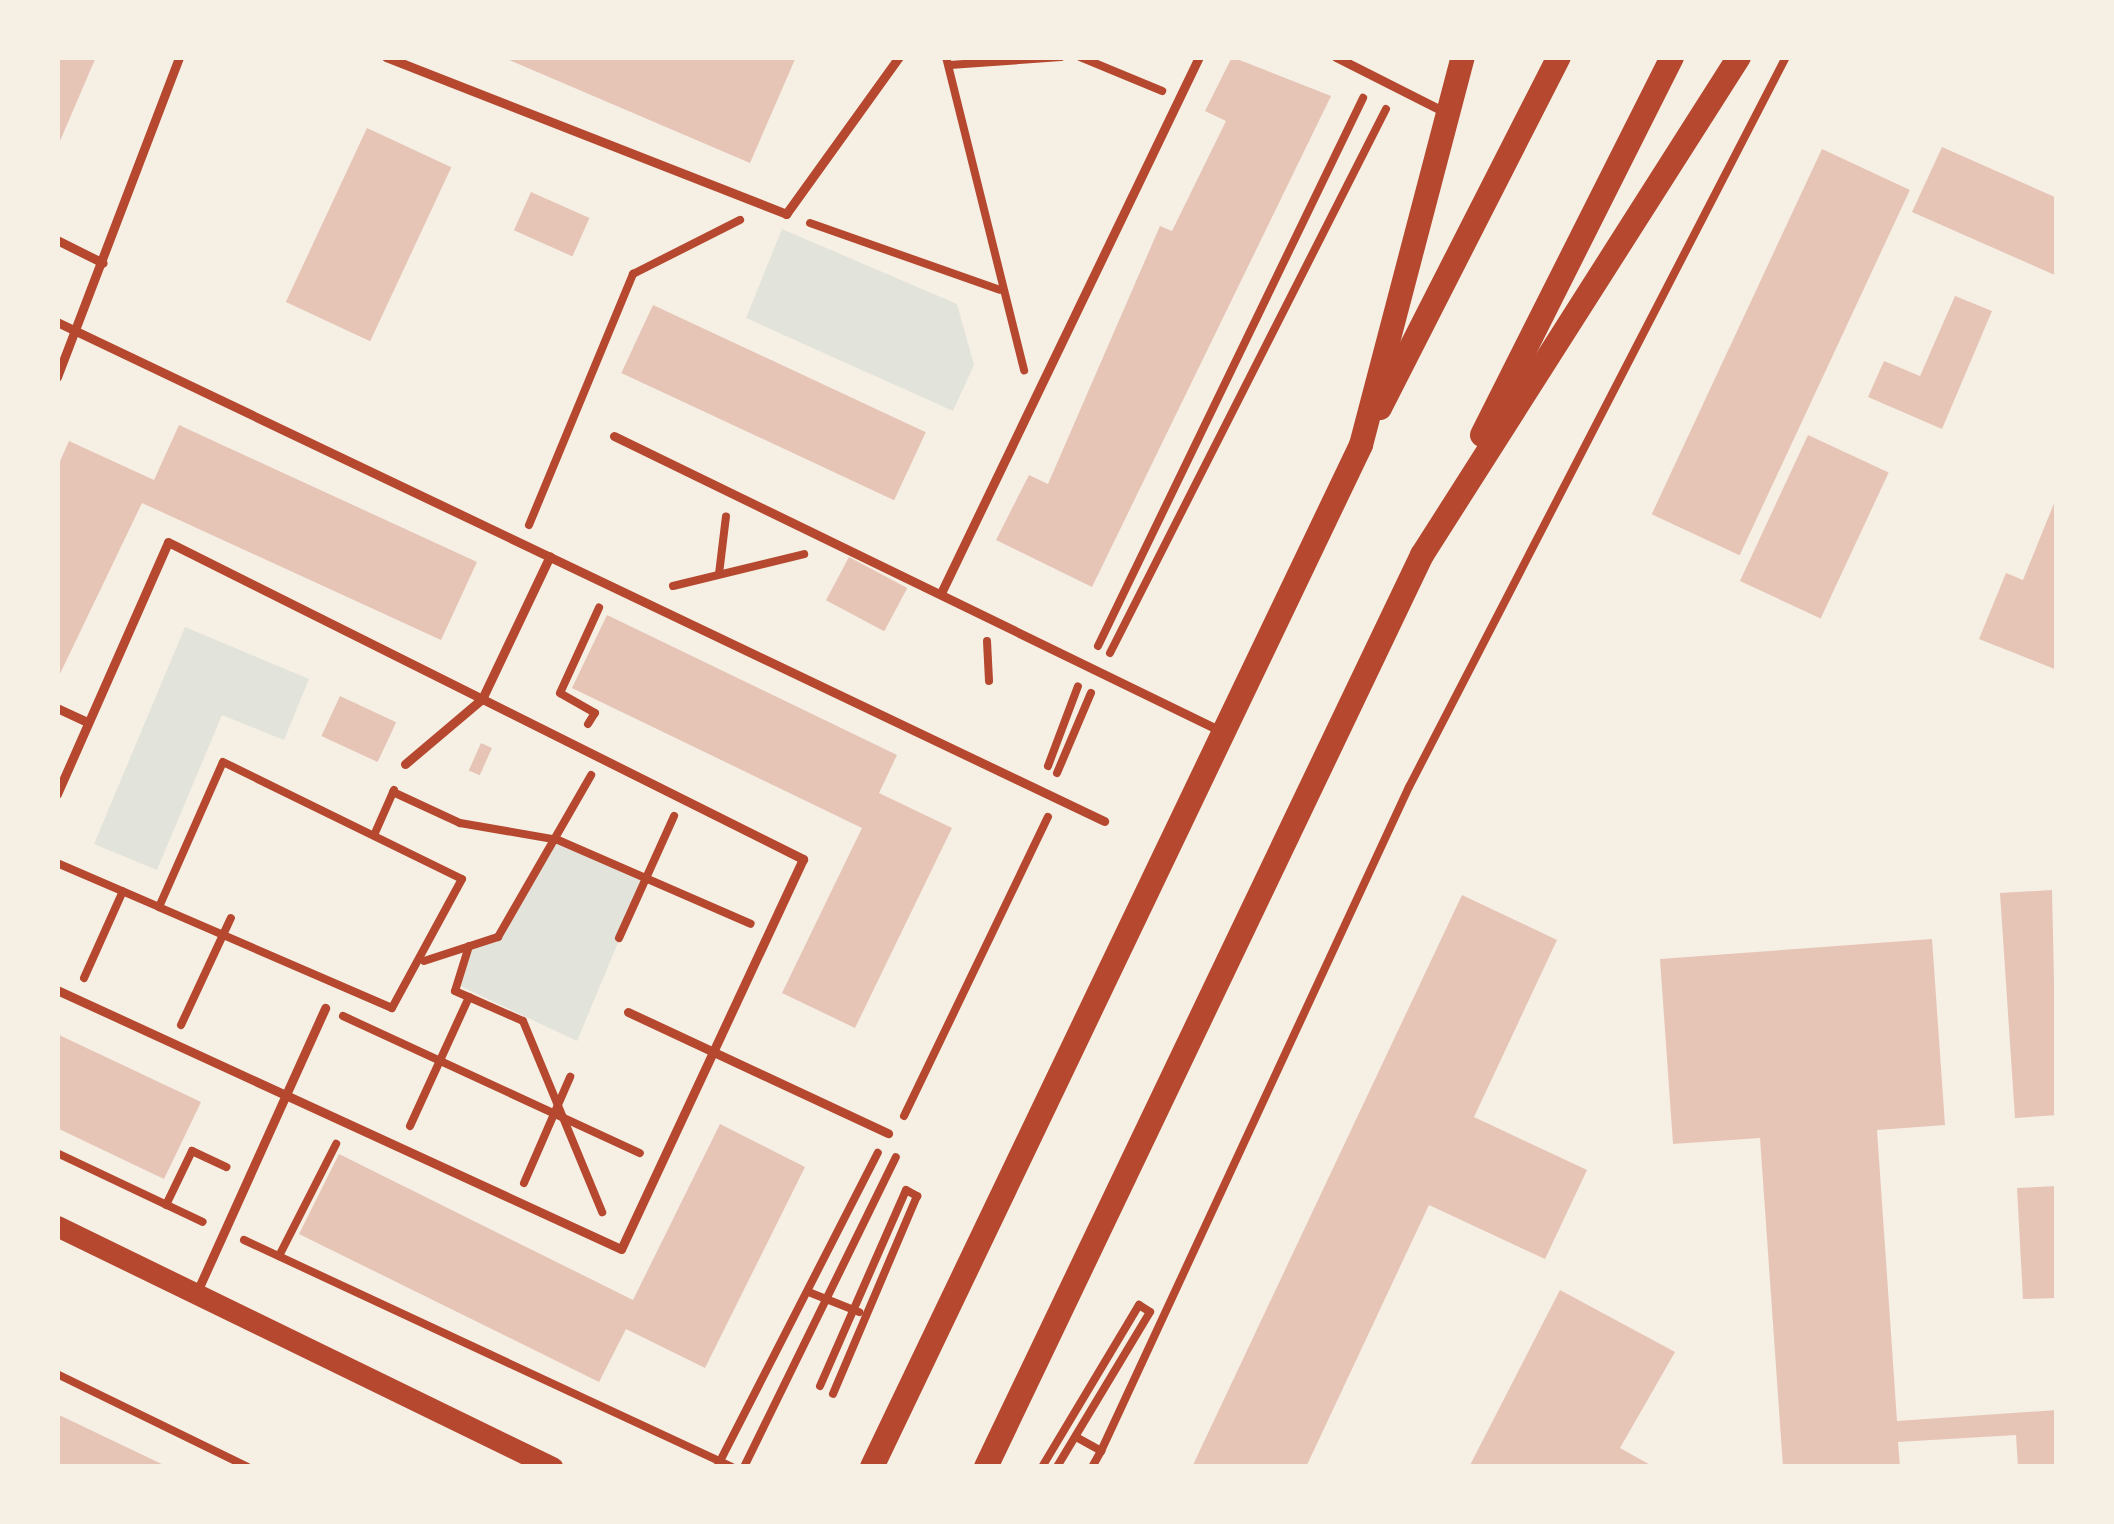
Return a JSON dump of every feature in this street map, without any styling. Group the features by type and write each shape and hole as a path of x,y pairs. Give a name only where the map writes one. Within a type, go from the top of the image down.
{"main road":[{"path":"1361,445 1441,110 1463,57"},
{"path":"872,1467 1361,445 1559,57"},
{"path":"986,1467 1422,556 1672,57"},
{"path":"1422,556 1739,57"}],"street":[{"path":"57,1226 552,1467"}],"lane":[{"path":"57,377 179,57"},
{"path":"386,57 786,214 899,57"},
{"path":"941,592 1199,57"},
{"path":"1336,57 1441,110"},
{"path":"57,240 103,263"},
{"path":"57,322 1103,820"},
{"path":"614,436 1224,732"},
{"path":"57,794 168,542 803,859 621,1249 57,990"},
{"path":"405,764 482,699 550,556"},
{"path":"57,708 87,722"},
{"path":"196,1294 325,1008"},
{"path":"628,1012 888,1132"}],"path":[{"path":"1033,402 1001,290 948,61 1061,57"},
{"path":"1080,57 1179,98"},
{"path":"1092,1467 1409,787 1786,57"},
{"path":"1052,796 1047,755 1374,75"},
{"path":"719,1464 811,1293 888,1132 911,1108 1052,796 1102,669 1397,87"},
{"path":"522,543 632,274 761,205"},
{"path":"786,214 1001,290"},
{"path":"719,574 729,491"},
{"path":"635,597 841,545"},
{"path":"595,712 560,693 610,584"},
{"path":"424,961 498,937 558,840 599,757"},
{"path":"57,863 362,1001 392,1008 424,961 462,879 223,762 159,908"},
{"path":"375,833 405,764"},
{"path":"393,792 460,823 558,840 769,932"},
{"path":"619,938 682,799"},
{"path":"75,999 123,891"},
{"path":"173,1043 231,918"},
{"path":"470,946 455,991 523,1021 554,1114 621,1249"},
{"path":"400,1149 469,997"},
{"path":"353,1021 362,1001"},
{"path":"325,1008 661,1163"},
{"path":"516,1201 570,1077"},
{"path":"744,1467 891,1171 888,1132"},
{"path":"278,1256 335,1144 353,1152"},
{"path":"166,1204 192,1151 250,1178"},
{"path":"57,1154 732,1467"},
{"path":"820,1386 859,1312 906,1190 917,1196 833,1394"},
{"path":"811,1293 859,1312"},
{"path":"1042,1467 1139,1305 1150,1312 1057,1467"},
{"path":"57,1375 248,1467"},
{"path":"1076,1437 1101,1451"}],"shaded area":[{"path":"782,229 957,304 974,365 953,411 746,318"},
{"path":"185,627 309,679 284,740 222,715 157,870 94,844"},
{"path":"558,840 645,878 577,1041 456,984 469,946 499,937"}],"building":[{"path":"57,57 96,57 57,148"},
{"path":"502,57 796,57 750,163"},
{"path":"1232,57 1331,96 1092,587 996,540 1029,475 1048,484 1160,226 1172,231 1226,121 1205,111"},
{"path":"367,128 451,167 370,341 286,302"},
{"path":"1942,147 2057,198 2057,276 1912,212"},
{"path":"1822,149 1910,190 1740,555 1652,514"},
{"path":"531,192 589,218 572,256 514,230"},
{"path":"1955,296 1992,311 1942,429 1868,397 1884,361 1920,376"},
{"path":"653,305 926,432 894,500 621,373"},
{"path":"179,425 477,562 441,640 142,503 57,680 57,468 69,441 154,480"},
{"path":"1808,435 1889,473 1821,619 1740,581"},
{"path":"2057,496 2057,670 1979,639 2006,573 2023,580"},
{"path":"849,557 907,588 884,631 826,600"},
{"path":"607,615 897,755 879,793 952,828 855,1028 782,993 862,828 572,688"},
{"path":"340,696 396,722 378,762 321,736"},
{"path":"481,743 492,748 480,775 469,770"},
{"path":"2052,890 2057,1115 2015,1118 2000,893"},
{"path":"1462,895 1557,940 1474,1117 1587,1170 1545,1259 1429,1205 1306,1467 1192,1467"},
{"path":"1932,939 1945,1125 1877,1130 1897,1421 2057,1410 2057,1467 2018,1467 2016,1435 1898,1442 1900,1467 1783,1467 1760,1138 1673,1144 1660,959"},
{"path":"57,1034 201,1102 164,1179 57,1128"},
{"path":"720,1124 805,1167 705,1368 626,1329 599,1382 299,1234 339,1154 633,1300"},
{"path":"2057,1186 2057,1298 2023,1299 2017,1188"},
{"path":"1560,1290 1675,1352 1620,1448 1654,1467 1469,1467"},
{"path":"57,1414 168,1467 57,1467"}]}
